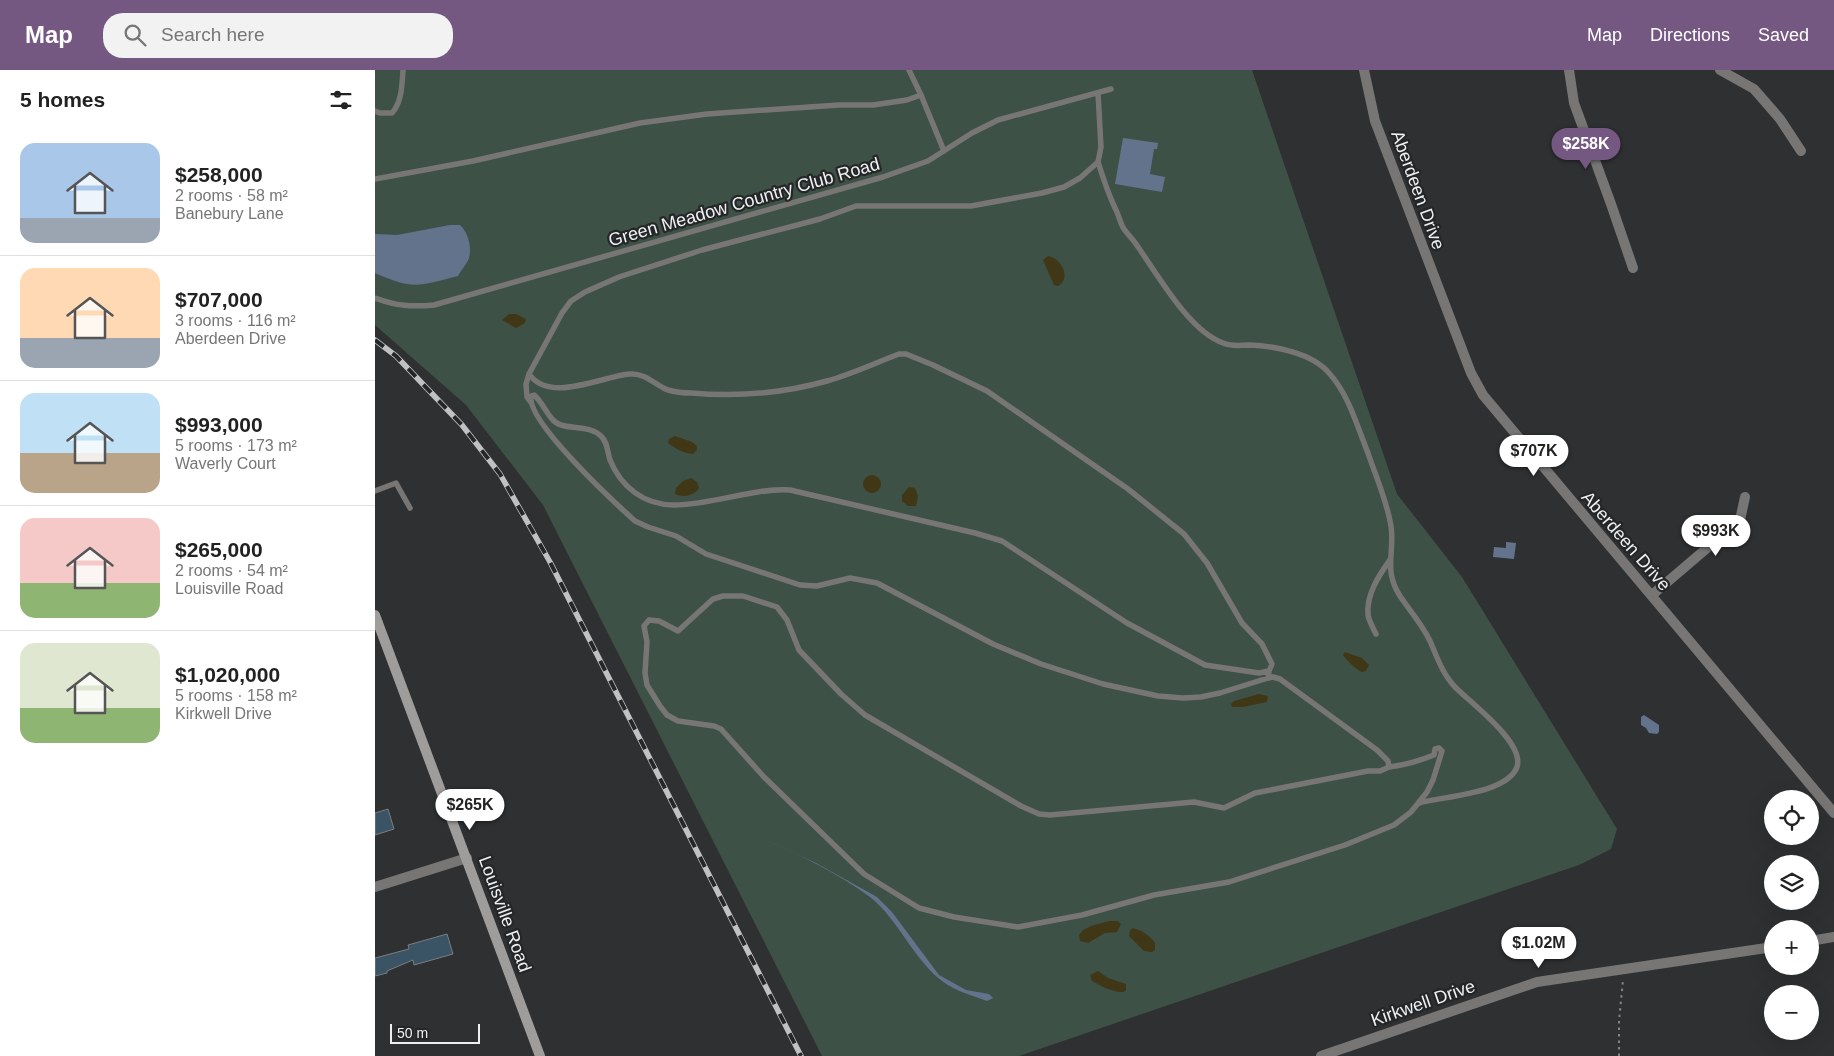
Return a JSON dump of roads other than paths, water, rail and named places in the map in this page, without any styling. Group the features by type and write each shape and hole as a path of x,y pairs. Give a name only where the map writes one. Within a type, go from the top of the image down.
{"main road":[{"name":"Louisville Road","path":"375,615 540,1056"}],"street":[{"name":"Aberdeen Drive","path":"1363,70 1378,128 1467,364 1479,388 1542,467 1652,595 1834,813"},
{"path":"1569,70 1574,103 1633,268"},
{"path":"1720,70 1754,89 1780,119 1801,151"},
{"path":"1652,595 1739,520 1745,497"},
{"path":"375,887 467,858"},
{"path":"1819,940 1834,937"},
{"name":"Kirkwell Drive","path":"1321,1056 1537,982 1764,948"}],"lane":[{"path":"375,111 392,113 396,109 400,96 403,70"},
{"path":"909,70 944,151"},
{"name":"Green Meadow Country Club Road","path":"375,298 410,307 434,306 883,177 928,161 998,120 1111,89"},
{"path":"1098,93 1101,148 1098,162 1109,198 1116,209 1123,228 1190,318 1207,334 1221,343 1233,346 1250,345 1301,354 1327,370 1339,385 1354,416 1388,511 1393,540 1390,560 1391,577 1397,591 1424,630 1438,661 1453,686 1502,733 1515,749 1517,765 1509,778 1499,784 1484,790 1419,803"},
{"path":"375,180 640,123 707,114 839,104 873,105 907,100 921,95"},
{"path":"1098,162 1080,178 1064,187 1042,193 971,206 856,206 820,219 702,250 619,277 585,292 571,301 562,313 529,374 526,384 527,397 532,408 555,441 635,521 675,536 706,554 799,586 817,586 850,578 877,583 993,644 1069,673 1141,693 1183,698 1201,697 1268,678 1280,679 1377,750 1389,761 1389,767"},
{"path":"529,374 545,387 558,388 580,385 630,374 646,377 668,390 745,394 774,391 827,381 899,354 906,354 933,365 987,391 1128,489 1184,534 1207,563 1242,623 1265,649 1272,664 1268,678"},
{"path":"530,401 531,396 534,395 542,401 551,418 561,425 592,430 600,435 606,442 613,468 624,484 635,494 649,501 675,505 773,489 790,490 857,504 975,533 1002,541 1127,624 1205,665 1259,673 1269,671"},
{"path":"375,491 396,483 410,508"},
{"path":"1376,634 1368,617 1373,586 1390,560"},
{"path":"723,596 743,596 777,607 787,620 799,650 841,694 865,715 1021,806 1039,814 1193,802 1223,808 1255,793 1368,771 1380,771 1389,767 1411,764 1434,755 1435,749 1439,748 1442,750 1441,760 1433,780 1419,803 1405,818 1394,825 1345,845 1229,882 1154,895 1082,915 1018,927 954,917 919,908 864,874 764,777 721,729 714,726 678,721 667,715 647,685 645,673 647,642 644,626 649,620 659,621 678,631 713,599 723,596"}],"water":[{"path":"1123,138 1158,143 1157,149 1154,149 1150,174 1165,177 1162,192 1115,184"},
{"path":"450,225 460,225 470,245 469,258 458,276 416,285 399,282 375,273 375,234 397,235"},
{"path":"1506,542 1516,543 1514,559 1493,557 1494,547 1506,548"},
{"path":"1644,715 1659,725 1659,732 1657,734 1649,733 1641,725 1641,717"},
{"path":"793,852 816,863 877,897 892,912 939,975 966,990 989,994 993,998 987,1001 958,990 942,981 923,962 889,916 870,897 840,877"}],"railway":[{"path":"375,340 396,356 462,425 500,474 550,562 801,1056"}]}
